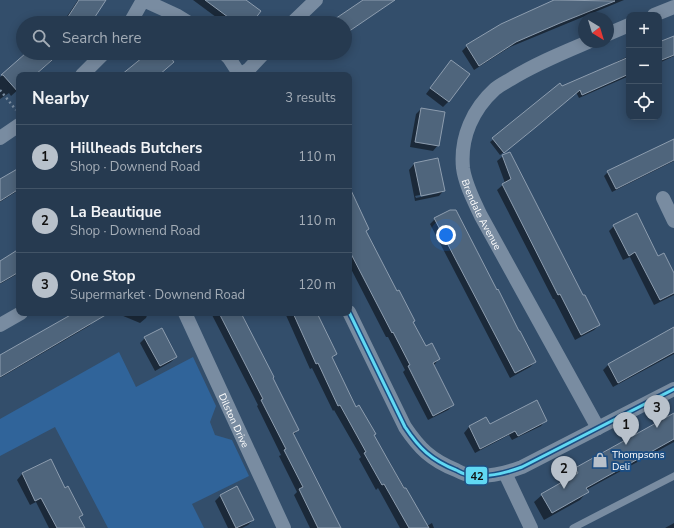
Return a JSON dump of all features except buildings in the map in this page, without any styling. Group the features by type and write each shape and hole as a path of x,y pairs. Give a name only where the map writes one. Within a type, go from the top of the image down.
{"street":[{"path":"134,16 143,0 178,16"},
{"path":"299,16 316,0"},
{"path":"662,12 674,7"},
{"path":"614,31 626,26"},
{"name":"Brendale Avenue","path":"578,46 518,74 496,88 476,111 467,129 463,149 463,169 469,190 481,216 598,428"},
{"path":"85,72 97,60"},
{"path":"230,60 238,72"},
{"path":"244,72 257,60"},
{"path":"0,138 16,127"},
{"path":"663,198 674,221"},
{"path":"0,325 16,315"},
{"name":"Dilston Drive","path":"186,316 284,528"},
{"path":"351,316 405,427 414,440 434,460 470,475 487,476 505,473 522,467 674,389"},
{"path":"505,473 532,528"}],"lane":[{"path":"573,528 674,476"}],"path":[{"path":"0,90 16,110"}],"shaded area":[{"path":"119,352 136,387 193,357 216,406 210,422 215,435 232,440 249,476 192,504 204,528 108,528 55,427 0,456 0,419"}],"transit line":[{"name":"42","path":"351,316 405,427 410,434 426,453 439,462 466,474 476,476 490,475 503,473 522,467 674,389"}],"place":[{"name":"One Stop","path":"657,428"},
{"name":"Hillheads Butchers","path":"626,445"},
{"name":"Thompsons Deli","path":"600,460"},
{"name":"La Beautique","path":"564,489"}]}
